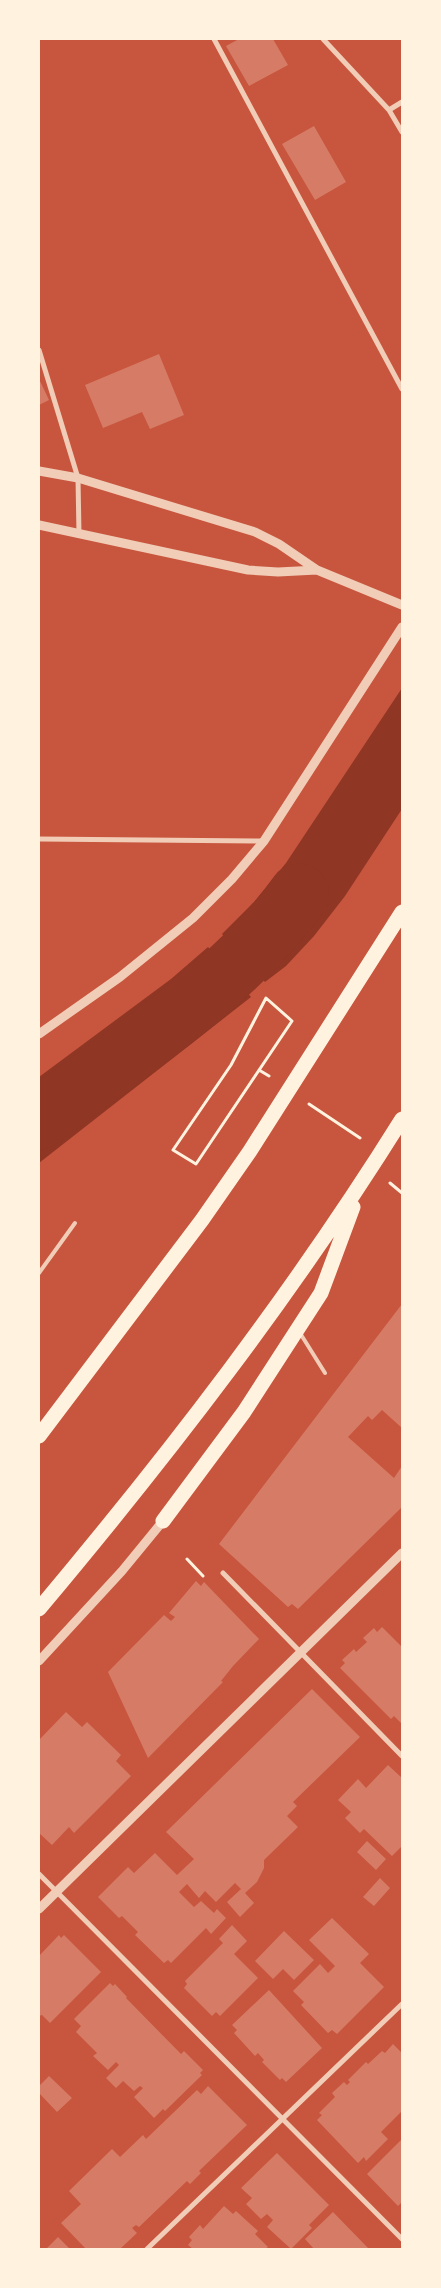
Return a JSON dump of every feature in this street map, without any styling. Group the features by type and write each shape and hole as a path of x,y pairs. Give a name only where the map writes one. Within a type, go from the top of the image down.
{"highway":[{"path":"39,1436 245,1159 402,912"},
{"path":"39,1609 123,1509 212,1393 287,1291 362,1183 402,1119"},
{"path":"163,1521 244,1412 321,1293 362,1183"}],"street":[{"path":"214,39 402,389"},
{"path":"324,39 389,110 402,132"},
{"path":"389,110 402,102"},
{"path":"39,350 78,478 80,534"},
{"path":"39,471 78,478 256,532 279,544 317,570 402,605"},
{"path":"39,525 248,570 278,572 317,570"},
{"path":"39,1034 120,977 193,918 232,879 264,841 402,627"},
{"path":"39,839 264,841"},
{"path":"39,1661 122,1571 163,1521"},
{"path":"39,1909 402,1553"},
{"path":"223,1573 402,1756"},
{"path":"39,1874 402,2239"},
{"path":"147,2249 402,2004"}],"lane":[{"path":"39,1273 76,1223"},
{"path":"298,1330 325,1373"}],"path":[{"path":"266,998 292,1021 259,1070 196,1164 173,1150 231,1065 266,998"},
{"path":"259,1070 275,1080"},
{"path":"307,1102 362,1140"},
{"path":"187,1559 206,1578"}],"shaded area":[{"path":"402,688 402,809 345,896 314,936 286,966 265,982 222,934 255,901 286,863"},
{"path":"208,947 251,997 39,1163 39,1077 171,979"}],"building":[{"path":"239,39 273,39 288,65 249,86 226,46"},
{"path":"314,126 346,182 315,200 282,144"},
{"path":"159,354 184,415 150,429 142,412 103,428 85,385"},
{"path":"39,379 49,400 39,405"},
{"path":"402,1304 402,1428 382,1410 372,1420 368,1416 348,1437 394,1478 402,1466 402,1507 298,1609 292,1604 288,1607 219,1544"},
{"path":"196,1581 201,1586 204,1582 259,1639 233,1666 221,1681 223,1682 148,1758 108,1672 164,1615 171,1621 175,1617 169,1613"},
{"path":"382,1627 402,1647 402,1724 394,1716 391,1719 340,1668 345,1663 342,1660 354,1649 356,1652 367,1642 363,1638 374,1628 377,1632"},
{"path":"312,1689 360,1737 293,1802 297,1806 287,1816 298,1827 264,1860 264,1868 257,1882 245,1893 254,1903 240,1917 227,1902 241,1889 235,1883 216,1902 205,1891 199,1898 187,1884 179,1892 194,1907 201,1901 214,1913 217,1909 226,1918 211,1934 206,1928 171,1963 168,1960 164,1963 135,1935 138,1932 122,1916 119,1918 98,1897 128,1867 134,1873 155,1853 177,1875 194,1859 166,1832"},
{"path":"66,1712 82,1727 87,1722 121,1755 116,1761 131,1776 74,1833 69,1827 52,1845 39,1833 39,1740"},
{"path":"388,1765 402,1778 402,1846 392,1856 364,1829 360,1833 345,1818 351,1812 338,1800 358,1779 366,1788"},
{"path":"367,1841 386,1859 376,1870 357,1852"},
{"path":"380,1878 390,1888 374,1906 363,1897"},
{"path":"332,1918 369,1954 360,1963 384,1987 337,2034 332,2030 328,2033 301,2005 304,2002 293,1991 320,1964 328,1973 335,1966 309,1940"},
{"path":"232,1925 247,1941 234,1954 258,1978 220,2016 216,2012 212,2016 184,1988 187,1984 185,1981 223,1943 219,1939"},
{"path":"284,1931 314,1960 294,1980 283,1969 273,1979 255,1961"},
{"path":"59,1935 61,1938 64,1935 101,1972 50,2023 42,2015 39,2016 39,1956"},
{"path":"110,1983 113,1986 115,1984 126,1998 181,2054 184,2051 203,2070 200,2073 202,2075 165,2111 163,2109 154,2118 134,2097 143,2088 140,2086 134,2091 123,2081 116,2088 106,2078 119,2065 116,2062 108,2070 93,2056 97,2053 76,2032 81,2026 74,2019"},
{"path":"269,1990 322,2048 286,2082 282,2078 280,2080 262,2062 264,2060 258,2053 255,2056 234,2033 237,2030 232,2025"},
{"path":"393,2044 402,2053 402,2111 381,2132 388,2139 366,2161 364,2157 358,2163 317,2120 322,2115 319,2113 335,2097 332,2093 344,2082 347,2085 350,2082 348,2080 366,2062 368,2064 382,2051 385,2053"},
{"path":"49,2076 72,2098 57,2112 39,2093 39,2086"},
{"path":"208,2086 247,2125 199,2171 201,2173 190,2184 187,2181 139,2227 136,2225 132,2228 137,2233 120,2249 86,2249 61,2223 81,2204 69,2191 112,2149 120,2157 143,2135 146,2139 197,2090 201,2094"},
{"path":"402,2139 402,2202 398,2206 367,2174"},
{"path":"277,2153 329,2205 309,2225 312,2228 291,2249 267,2227 273,2220 267,2214 261,2219 246,2204 252,2198 241,2188"},
{"path":"224,2206 233,2214 236,2211 258,2231 255,2234 268,2247 265,2249 193,2249 188,2245 192,2240 189,2237 200,2225 203,2229"},
{"path":"333,2212 369,2249 314,2249 305,2239"},
{"path":"58,2237 70,2249 46,2249"}],"waterway":[{"path":"39,1119 178,1016 212,988 273,927 299,894"}]}
